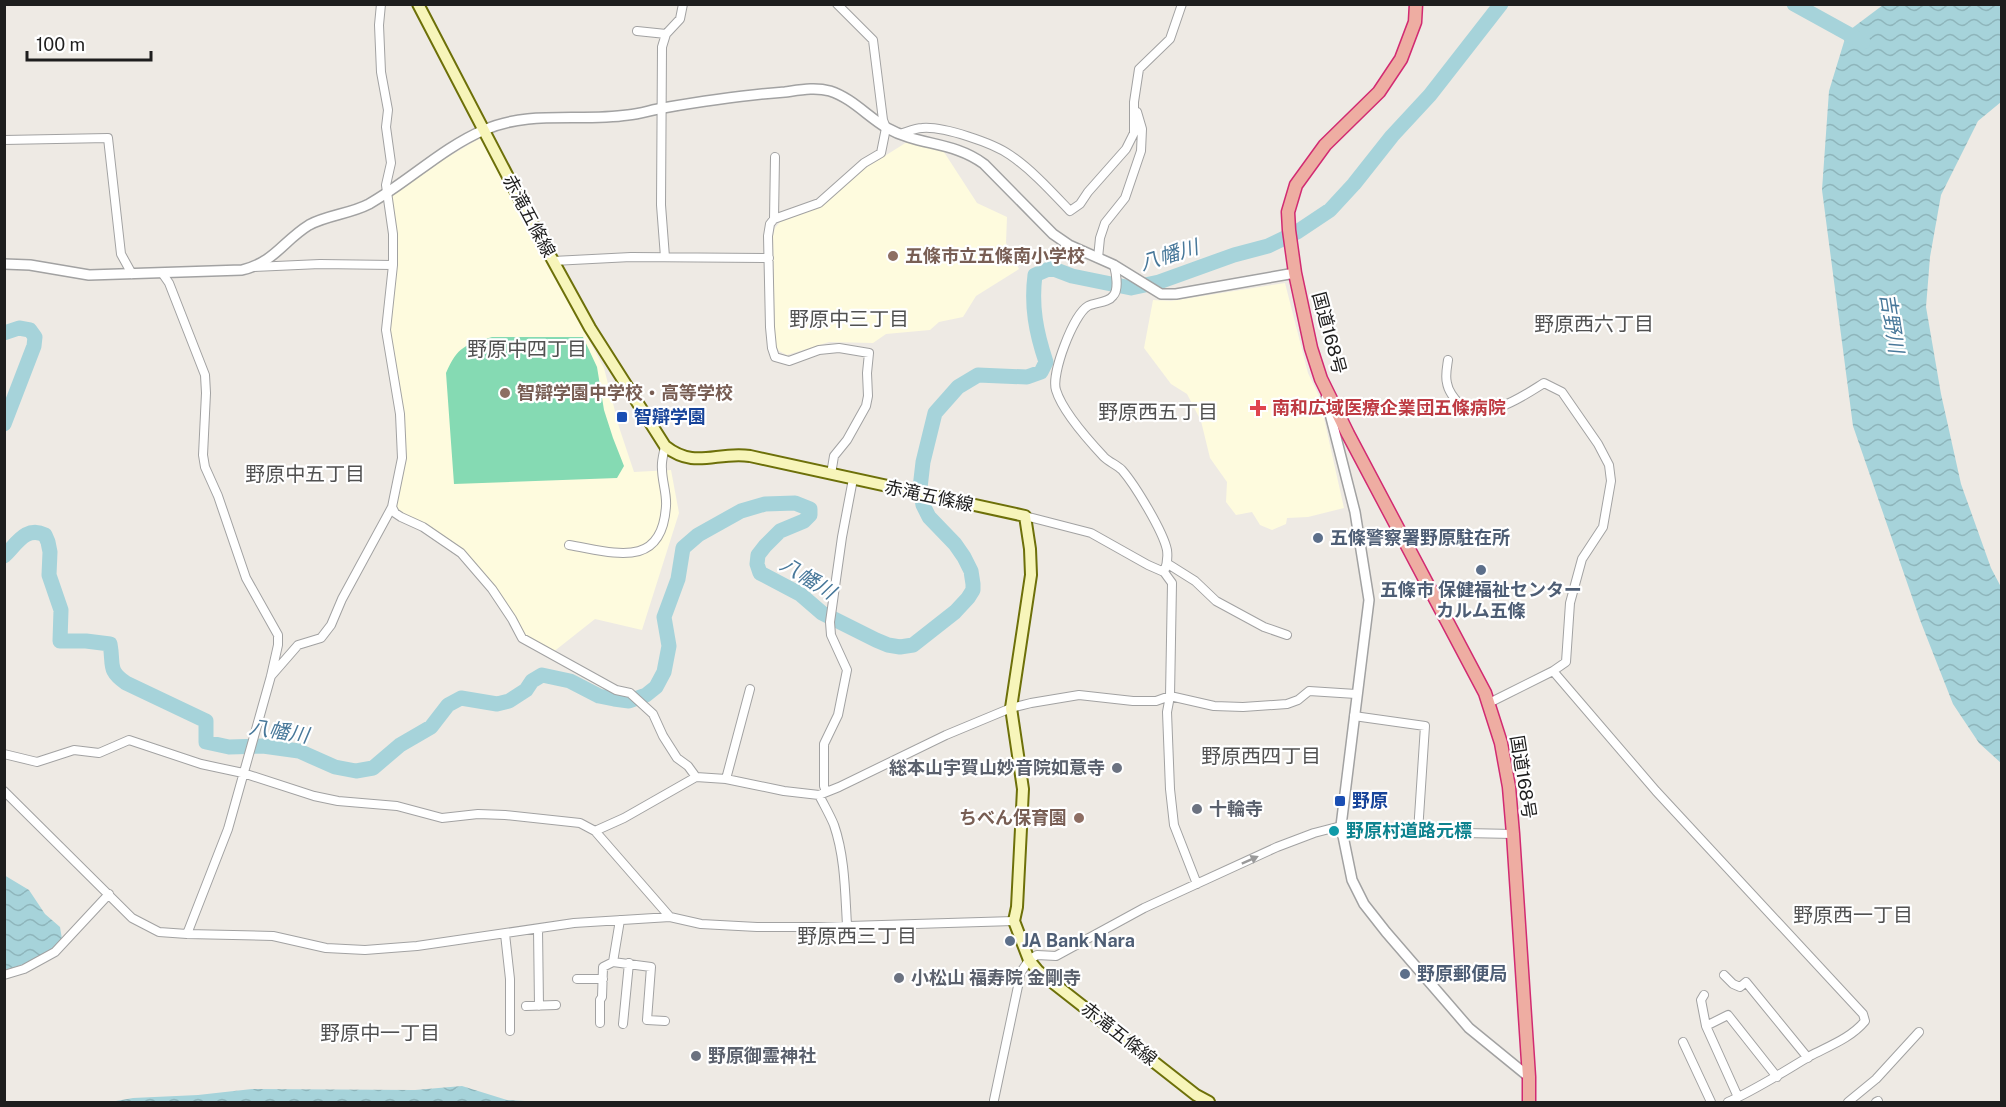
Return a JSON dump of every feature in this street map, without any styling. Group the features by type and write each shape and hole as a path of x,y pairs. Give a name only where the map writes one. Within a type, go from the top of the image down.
{"highway":[{"name":"国道168号","path":"1416,4 1415,22 1401,59 1379,92 1325,144 1296,185 1288,212 1289,230 1295,273 1311,348 1321,379 1467,656 1489,703 1503,754 1509,788 1529,1102"}],"main road":[{"name":"赤滝五條線","path":"418,4 590,328 665,446 684,458 698,459 737,454 1025,516 1031,574 1011,708 1023,798 1017,907 1014,921 1029,960 1048,980 1196,1095 1209,1102"}],"street":[{"path":"271,676 298,645 321,638 326,634 392,507 402,458 400,414 386,330 393,265 393,234 386,185 391,163 386,127 388,110 381,72 379,25 381,4"},
{"path":"664,256 661,205 662,47 666,34 680,19 683,4"},
{"path":"831,474 834,456 847,440 866,406 869,353 839,348 819,350 789,361 775,357 770,327 768,236 770,224 774,219 819,202 864,163 881,153 886,128 873,40 837,4"},
{"path":"900,134 923,128 986,142 1009,154 1049,188 1070,211 1080,204 1126,149 1134,133 1134,102 1140,69 1170,39 1182,4"},
{"path":"637,31 666,34"},
{"path":"4,264 30,265 89,275 242,270 266,261 312,224 366,205 388,193 448,151 484,130 538,117 627,116 661,108 751,94 811,88 830,91 850,102 886,128 900,134 963,151 973,156 984,164 1053,234 1069,245 1114,265 1161,294 1176,294 1295,273"},
{"path":"1098,258 1100,238 1105,222 1125,198 1141,151 1142,129 1134,102"},
{"path":"4,140 108,138 121,254 132,274"},
{"path":"774,219 775,157"},
{"path":"553,261 664,256 769,258"},
{"path":"251,267 320,264 393,265"},
{"path":"1114,265 1116,277 1112,298 1088,306 1080,313 1058,364 1055,387 1065,408 1105,458 1121,469 1144,502 1167,549 1166,568 1172,583 1170,696 1167,712 1170,789 1174,825 1197,884"},
{"path":"162,273 169,283 205,375 203,455 206,467 246,578 278,635 271,676 228,829 187,934"},
{"path":"1448,360 1447,383 1455,400 1468,409 1489,410 1518,400 1544,383 1562,392 1598,444 1609,465 1611,481 1603,527 1582,559 1570,603 1566,662 1553,671 1489,703"},
{"path":"1321,379 1355,512 1369,600 1356,694 1342,831 1352,880 1364,904 1469,1028 1529,1077"},
{"path":"569,545 622,553 639,552 655,541 663,527 667,505 662,468 665,446"},
{"path":"847,925 840,845 823,794 824,744 838,715 847,670 831,635 830,622 853,479"},
{"path":"392,507 395,513 423,527 461,553 492,589 522,638 616,690 630,693 653,714 677,758 688,766 696,777"},
{"path":"1025,516 1091,533 1148,565 1166,568 1196,582 1216,601 1264,627 1287,635"},
{"path":"1553,671 1670,806 1863,1014 1865,1021 1857,1030 1778,1077 1729,1102"},
{"path":"726,779 750,689"},
{"path":"594,831 624,818 696,777 726,779 784,790 823,794 946,735 1011,708 1079,695 1133,701 1156,701 1170,696 1214,706 1243,707 1287,704 1298,700 1309,691 1356,694"},
{"path":"1354,716 1425,726 1418,832"},
{"path":"4,754 37,762 74,750 99,753 129,740 201,764 243,773 314,796 338,801 398,806 442,818 478,814 580,823 594,831 669,917"},
{"path":"4,791 132,918 159,932 273,936 326,948 365,950 417,946 574,923 669,917 701,924 757,927 1014,921"},
{"path":"994,1100 1021,972 1029,960 1037,955 1056,956 1144,908 1277,847 1314,833 1342,831 1513,834"},
{"path":"4,975 24,969 55,952 109,894"},
{"path":"613,962 620,920"},
{"path":"538,929 539,1006"},
{"path":"505,934 510,980 510,1031"},
{"path":"600,1023 603,967 613,962 651,967 647,1020 665,1021"},
{"path":"623,1024 629,963"},
{"path":"1724,975 1740,987 1746,982 1808,1058"},
{"path":"577,979 603,979"},
{"path":"1704,995 1701,1000 1706,1026 1738,1097"},
{"path":"526,1006 556,1005"},
{"path":"1706,1026 1728,1016 1778,1077"},
{"path":"1848,1102 1876,1079 1919,1032"},
{"path":"1683,1042 1711,1102"}],"shaded area":[{"name":"智辯学園中学校・高等学校","path":"480,138 604,368 619,427 634,472 671,470 679,513 642,630 595,619 552,653 524,637 486,575 453,542 396,509 405,455 403,408 390,336 395,226 392,196 443,160"},
{"name":"五條市立五條南小学校","path":"907,142 942,149 977,203 1007,217 1006,243 1019,269 976,296 963,317 939,322 930,330 886,334 873,343 829,342 787,355 779,351 775,344 773,236 775,228 780,222 815,209 864,169"},
{"name":"南和広域医療企業団五條病院","path":"1285,283 1308,373 1319,396 1344,508 1308,517 1287,518 1286,524 1272,530 1260,525 1252,512 1236,515 1226,502 1227,482 1210,458 1201,421 1187,394 1171,384 1144,348 1153,300 1171,301"}],"green space":[{"path":"492,337 583,337 597,367 604,410 624,466 617,478 454,484 446,373 454,357 463,348"}],"water":[{"name":"吉野川","path":"1883,5 2001,5 2001,102 1978,121 1941,195 1930,257 1926,307 1941,394 1961,484 1991,568 2001,587 2001,763 1979,743 1953,704 1920,620 1853,426 1822,190 1829,91 1847,32"},
{"path":"4,875 29,890 45,914 60,927 62,939 44,955 5,970"},
{"path":"462,1086 507,1100 542,1102 110,1102 133,1098 198,1095 252,1089 415,1090"}],"waterway":[{"name":"八幡川","path":"4,556 27,534 45,535 50,552 49,575 61,610 60,641 110,644 112,666 116,674 126,683 206,721 206,742 229,747 263,746 299,751 335,767 356,771 373,768 400,745 431,727 448,705 461,698 497,704 509,701 526,690 532,681 542,675 570,681 599,696 614,699 629,701 646,695 656,687 664,672 669,646 664,617 678,579 683,548 698,535 741,511 765,504 795,503 810,509 810,515 804,521 780,531 765,546 758,555 757,564 760,573 800,594 822,613 876,640 900,647 913,645 955,612 973,590 971,571 964,557 929,517 923,505 920,488 923,462 935,413 958,387 978,375 1027,377 1041,372 1046,362 1035,319 1035,275 1051,268 1072,276 1131,288 1159,282 1234,255 1268,246 1297,232 1330,210 1354,184 1392,136 1430,95 1501,4"},
{"path":"1794,4 1863,42"},
{"name":"八幡川","path":"4,333 19,328 30,330 35,337 34,346 4,424"}],"place":[{"name":"五條市立五條南小学校","path":"893,256"},
{"name":"智辯学園中学校・高等学校","path":"505,393"},
{"name":"南和広域医療企業団五條病院","path":"1258,408"},
{"name":"智辯学園","path":"622,417"},
{"name":"五條警察署野原駐在所","path":"1318,538"},
{"name":"五條市 保健福祉センター カルム五條","path":"1481,570"},
{"name":"総本山宇賀山妙音院如意寺","path":"1117,768"},
{"name":"野原","path":"1340,801"},
{"name":"十輪寺","path":"1197,809"},
{"name":"ちべん保育園","path":"1079,818"},
{"name":"野原村道路元標","path":"1334,831"},
{"name":"JA Bank Nara","path":"1010,941"},
{"name":"野原郵便局","path":"1405,974"},
{"name":"小松山 福寿院 金剛寺","path":"899,978"},
{"name":"野原御霊神社","path":"696,1056"}],"district":[{"name":"野原中三丁目","path":"849,319"},
{"name":"野原西六丁目","path":"1594,324"},
{"name":"野原中四丁目","path":"527,349"},
{"name":"野原西五丁目","path":"1158,412"},
{"name":"野原中五丁目","path":"305,474"},
{"name":"野原西四丁目","path":"1261,756"},
{"name":"野原西一丁目","path":"1853,915"},
{"name":"野原西三丁目","path":"857,936"},
{"name":"野原中一丁目","path":"380,1033"}]}
